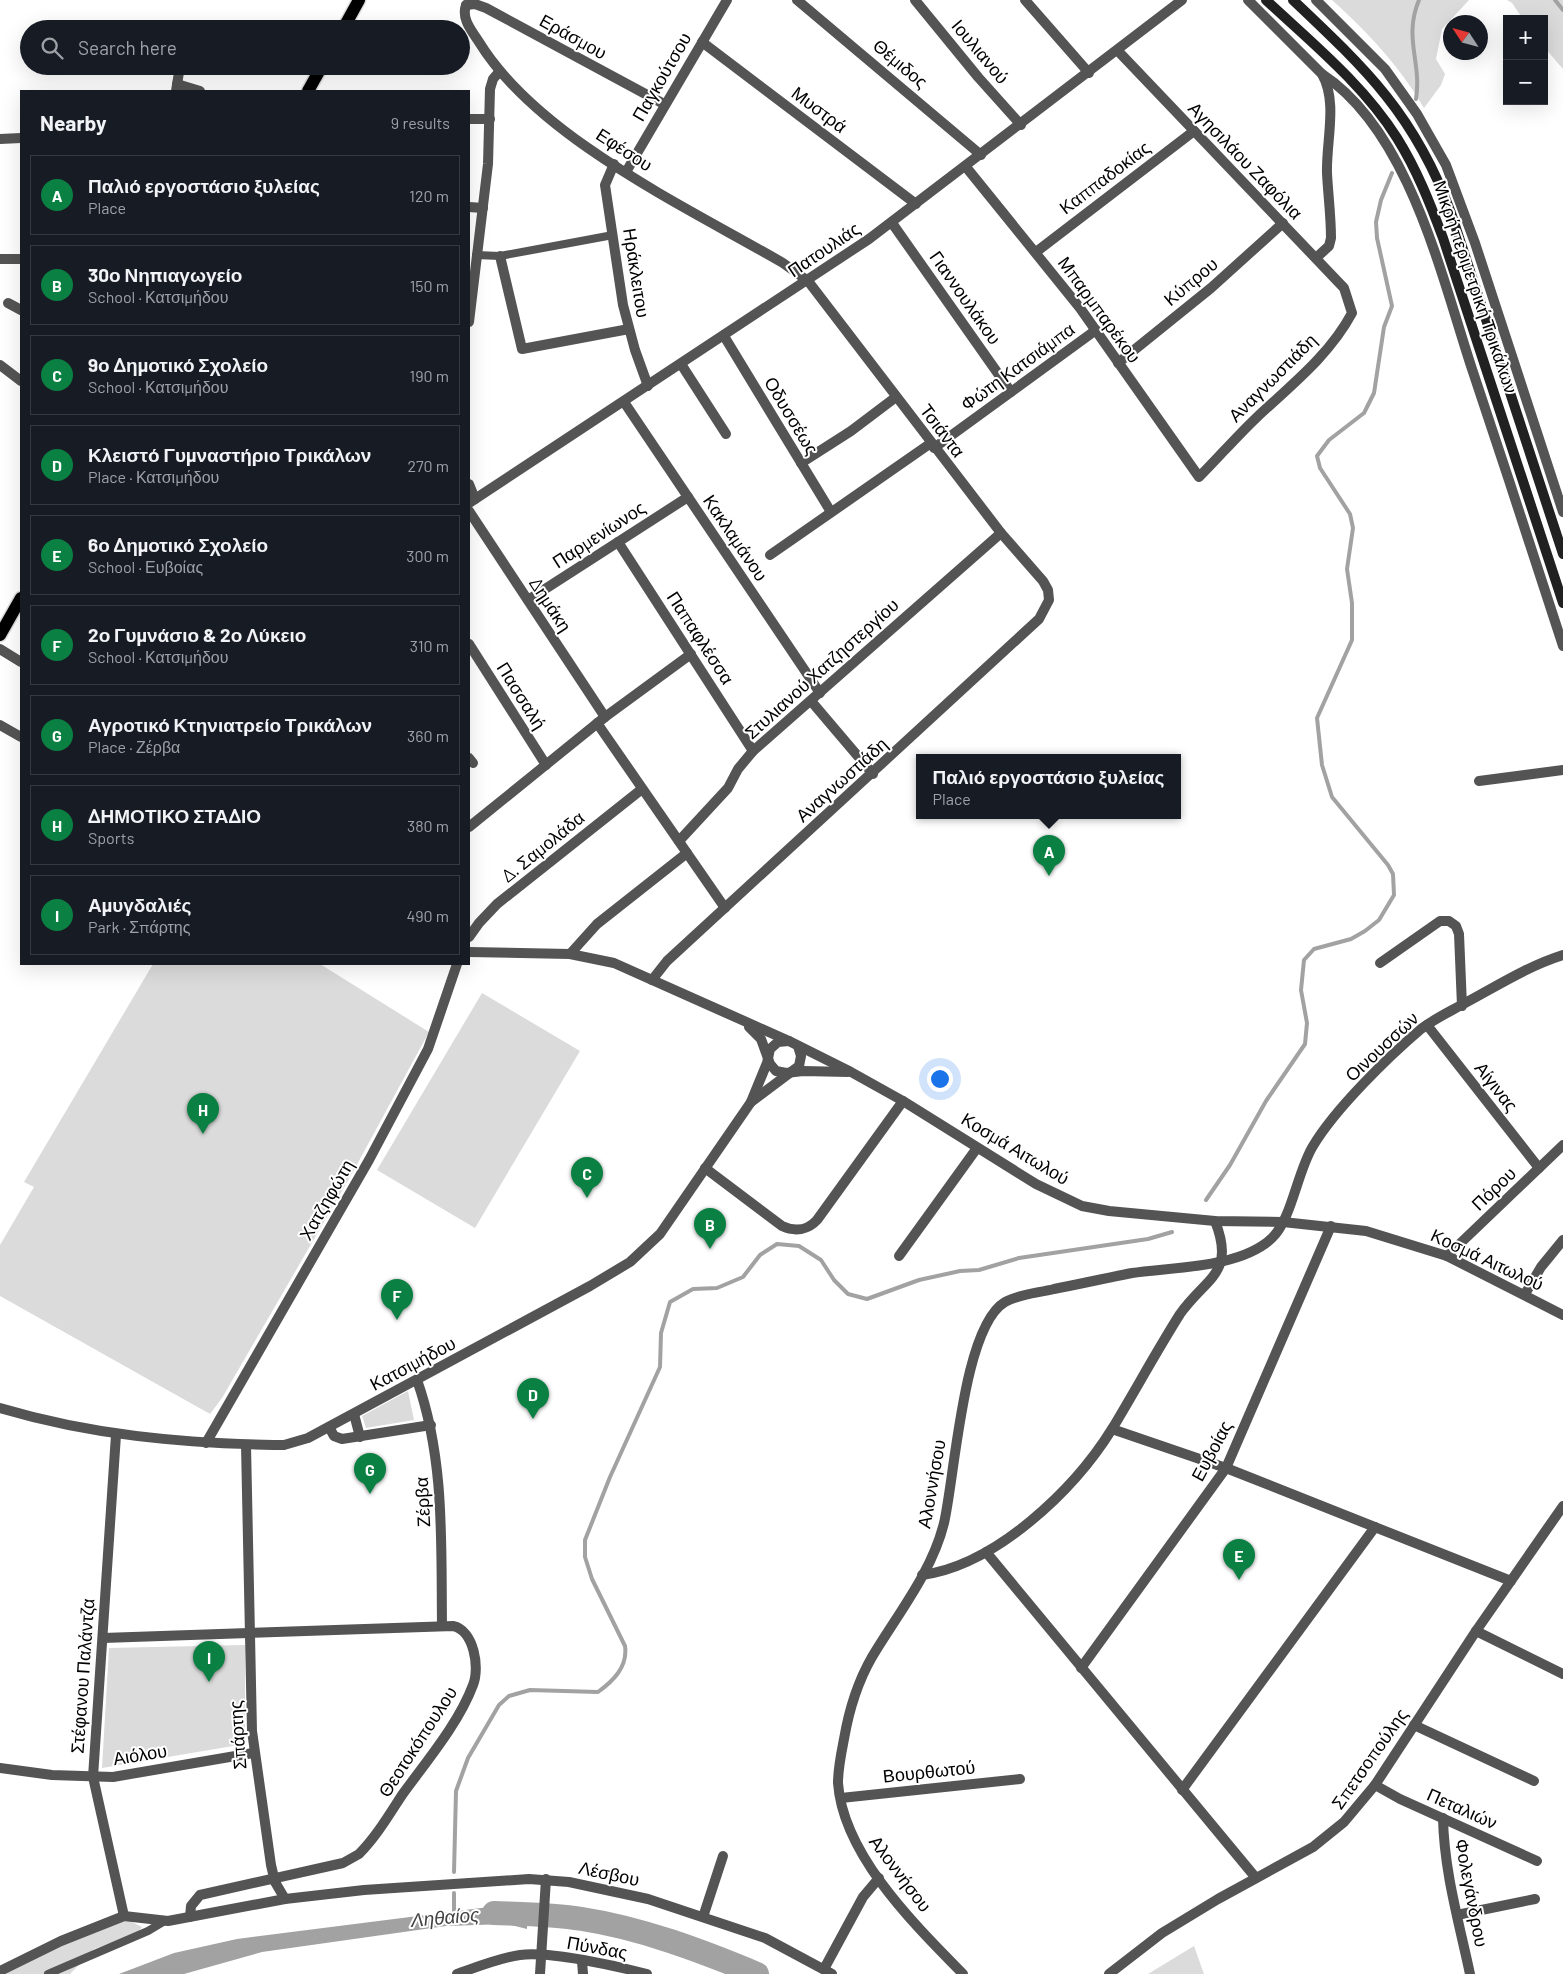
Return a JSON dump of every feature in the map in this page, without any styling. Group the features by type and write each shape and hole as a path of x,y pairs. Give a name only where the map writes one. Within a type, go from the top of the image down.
{"main road":[{"name":"Μικρή περιμετρική Τρικάλων","path":"1266,0 1339,70 1376,109 1397,138 1421,180 1446,246 1563,603"},
{"name":"Μικρή περιμετρική Τρικάλων","path":"1293,0 1381,88 1402,115 1427,158 1450,212 1563,554"},
{"path":"347,20 355,1"},
{"path":"309,90 317,75"},
{"path":"0,635 20,600"}],"street":[{"name":"Παγκούτσου","path":"626,172 664,104 727,0"},
{"name":"Θέμιδος","path":"797,0 981,155"},
{"name":"Ιουλιανού","path":"915,0 978,77 1021,125"},
{"path":"1025,0 1089,73"},
{"name":"Πατουλιάς","path":"472,501 808,281 892,223 1182,0"},
{"path":"1248,0 1322,74 1335,84 1366,117 1392,155 1412,193 1481,395 1563,646"},
{"path":"1316,0 1385,69 1417,114 1446,165 1478,252 1563,512"},
{"name":"Εφέσου","path":"462,2 466,20"},
{"name":"Εράσμου","path":"462,2 486,8 664,104"},
{"name":"Εφέσου","path":"470,28 499,72 535,107 626,172 783,263 808,281"},
{"name":"Μυστρά","path":"702,42 916,204"},
{"name":"Αγησιλάου Ζαφόλια","path":"1118,51 1316,258 1344,288 1347,294"},
{"path":"470,296 488,164 490,85 499,72"},
{"path":"1316,258 1329,246 1331,238 1327,164 1330,96 1322,74"},
{"path":"178,75 176,88 192,90"},
{"path":"470,119 490,119"},
{"name":"Καππαδοκίας","path":"1036,252 1194,131"},
{"path":"0,138 20,138"},
{"name":"Ηράκλειτου","path":"614,164 605,185 623,305 648,386"},
{"name":"Μπαρμπαρέκου","path":"966,166 1096,330 1199,477"},
{"path":"470,207 483,208"},
{"name":"Γιαννουλάκου","path":"892,223 1011,392"},
{"name":"Κύπρου","path":"1118,363 1211,288 1283,224"},
{"path":"476,255 500,256 613,235"},
{"path":"500,256 522,349 629,329"},
{"path":"0,259 20,259"},
{"name":"Τσιάντα","path":"808,281 1000,533 1043,581 1048,590 1049,600"},
{"name":"Αναγνωστιάδη","path":"1199,477 1255,419 1320,358 1342,331 1352,313 1347,294"},
{"path":"8,303 20,309"},
{"name":"Φώτη Κατσιάμπα","path":"770,555 1011,392 1096,330"},
{"name":"Οδυσσέως","path":"724,336 831,512"},
{"path":"681,364 726,434"},
{"path":"0,365 20,380"},
{"path":"801,463 851,431 896,397"},
{"name":"Κακλαμάνου","path":"624,402 820,692"},
{"name":"Παρμενίωνος","path":"528,600 688,497"},
{"name":"Δημάκη","path":"470,513 605,717"},
{"name":"Στυλιανού Χατζηστεργίου","path":"679,841 728,788 738,769 754,751 1000,533"},
{"name":"Παπαφλέσσα","path":"618,542 754,751"},
{"name":"Αναγνωστιάδη","path":"652,980 667,961 874,774 1039,620 1049,600"},
{"name":"Πασσαλή","path":"470,646 546,765"},
{"path":"0,649 20,661"},
{"path":"470,826 605,717 691,654"},
{"path":"811,701 874,774"},
{"path":"597,724 725,908"},
{"path":"0,725 20,736"},
{"path":"1479,781 1563,770"},
{"name":"Δ. Σαμολάδα","path":"470,936 498,904 642,789"},
{"path":"570,954 597,924 687,853"},
{"path":"1380,963 1440,921 1449,921 1456,926 1459,934 1462,1006"},
{"name":"Κοσμά Αιτωλού","path":"470,952 570,954 598,958 652,980 851,1072 903,1101 977,1148 1057,1195 1082,1206 1109,1212 1215,1221 1283,1222 1366,1231 1447,1256 1563,1315"},
{"name":"Οινουσσών","path":"1283,1222 1303,1164 1327,1126 1375,1073 1426,1025 1539,963 1563,955"},
{"name":"Χατζηφώτη","path":"206,1443 369,1160 428,1049 458,965"},
{"path":"743,1021 761,1039 770,1064 776,1071 851,1072"},
{"name":"Αίγινας","path":"1426,1025 1539,1168"},
{"path":"778,1042 793,1044 801,1061 791,1072 751,1102 774,1045 778,1042"},
{"path":"705,1168 782,1226 792,1229 806,1228 818,1220 903,1101"},
{"name":"Κατσιμήδου","path":"0,1408 116,1435 246,1445 284,1445 297,1442 329,1428 590,1286 630,1262 660,1234 751,1102"},
{"name":"Πόρου","path":"1447,1256 1563,1145"},
{"path":"898,1256 977,1148"},
{"path":"922,1575 955,1567 986,1552 1012,1535 1046,1506 1072,1480 1112,1429 1189,1301 1216,1274 1222,1261 1223,1246 1215,1221"},
{"name":"Αλοννήσου","path":"963,1974 879,1878 854,1840 845,1818 841,1798 839,1764 852,1702 871,1659 922,1575 944,1523 956,1437 979,1343 998,1307 1017,1297 1128,1274 1222,1261 1249,1253 1265,1244 1283,1222"},
{"name":"Ευβοίας","path":"1081,1668 1226,1468 1331,1226"},
{"path":"1525,1294 1541,1267 1563,1240"},
{"name":"Ζέρβα","path":"417,1380 431,1425 437,1466 442,1626"},
{"path":"354,1414 360,1437"},
{"path":"329,1428 338,1438 360,1437 431,1425"},
{"path":"1112,1429 1226,1468 1511,1581"},
{"name":"Στέφανου Παλάντζα","path":"116,1435 93,1777 124,1916"},
{"name":"Σπάρτης","path":"246,1445 254,1753 274,1879 285,1900"},
{"name":"Σπετσοπούλης","path":"1109,1974 1162,1933 1256,1878 1313,1848 1348,1818 1375,1785 1476,1631 1563,1506"},
{"path":"1182,1790 1375,1527"},
{"path":"986,1552 1256,1878"},
{"name":"Θεοτοκόπουλου","path":"103,1638 456,1626 465,1633 473,1650 476,1672 470,1693 440,1742 359,1854 342,1863 200,1895 191,1906 190,1917"},
{"path":"1476,1631 1563,1674"},
{"path":"1414,1725 1534,1781"},
{"name":"Αιόλου","path":"0,1768 93,1777 120,1776 254,1753"},
{"name":"Βουρθωτού","path":"841,1798 1020,1779"},
{"name":"Πεταλιών","path":"1375,1785 1400,1799 1537,1861"},
{"name":"Φολεγάνδρου","path":"1443,1818 1444,1844 1470,1974"},
{"path":"703,1918 723,1856"},
{"path":"828,1972 863,1897 879,1878"},
{"name":"Λέσβου","path":"124,1916 163,1922 285,1900 364,1890 507,1879 545,1882 627,1893 773,1942 828,1972"},
{"path":"540,1974 545,1882"},
{"path":"1457,1915 1535,1899"},
{"path":"0,1971 61,1941 124,1916"},
{"path":"48,1974 163,1922"},
{"name":"Πύνδας","path":"457,1974 513,1957 541,1955 647,1974"},
{"path":"582,1961 584,1974"}],"shaded area":[{"path":"1332,0 1469,0 1455,15 1443,15 1443,28 1436,59 1445,74 1441,85 1424,108 1393,63"},
{"path":"1507,0 1563,0 1563,69 1548,52 1548,15 1520,15 1512,3"},
{"path":"152,965 322,965 429,1032 354,1170 222,1398 210,1414 0,1296 0,1245 34,1187 24,1182"},
{"path":"482,993 580,1051 475,1228 377,1170"},
{"path":"408,1391 414,1420 366,1428 362,1416"},
{"path":"245,1645 245,1744 102,1768 109,1648"},
{"path":"128,1920 142,1927 138,1933 94,1949 70,1974 2,1974 80,1935"},
{"path":"1194,1946 1204,1974 1148,1974"}],"water":[{"path":"527,1906 527,1929 507,1924 446,1926 262,1952 184,1974 119,1974 174,1953 237,1939 489,1907"}],"waterway":[{"path":"1416,99 1417,73 1413,26 1419,0"},
{"path":"1555,0 1563,10"},
{"path":"1206,1200 1230,1165 1266,1101 1305,1044 1307,1023 1301,990 1304,960 1314,949 1351,939 1365,931 1379,920 1394,895 1393,874 1388,865 1332,797 1322,765 1317,718 1352,640 1352,603 1347,569 1353,528 1350,514 1320,468 1317,456 1329,440 1364,413 1374,393 1384,327 1392,306 1377,238 1376,222 1381,200 1392,173"},
{"path":"454,1872 456,1791 468,1758 499,1705 509,1696 530,1690 598,1692 614,1678 622,1667 625,1646 592,1579 585,1557 585,1540 610,1477 660,1367 661,1333 670,1302 693,1289 717,1288 743,1277 760,1255 777,1244 799,1246 821,1260 834,1280 848,1294 867,1299 919,1280 960,1271 979,1270 1019,1258 1148,1239 1172,1232"},
{"path":"454,1893 454,1915"},
{"name":"Ληθαίος","path":"494,1913 571,1917 626,1928 693,1949 757,1974"}],"place":[{"name":"Παλιό εργοστάσιο ξυλείας","path":"1049,876"},
{"name":"ΔΗΜΟΤΙΚΟ ΣΤΑΔΙΟ","path":"203,1134"},
{"name":"9ο Δημοτικό Σχολείο","path":"587,1198"},
{"name":"30ο Νηπιαγωγείο","path":"710,1249"},
{"name":"2ο Γυμνάσιο & 2ο Λύκειο","path":"397,1320"},
{"name":"Κλειστό Γυμναστήριο Τρικάλων","path":"533,1419"},
{"name":"Αγροτικό Κτηνιατρείο Τρικάλων","path":"370,1494"},
{"name":"6ο Δημοτικό Σχολείο","path":"1239,1580"},
{"name":"Αμυγδαλιές","path":"209,1682"}]}
